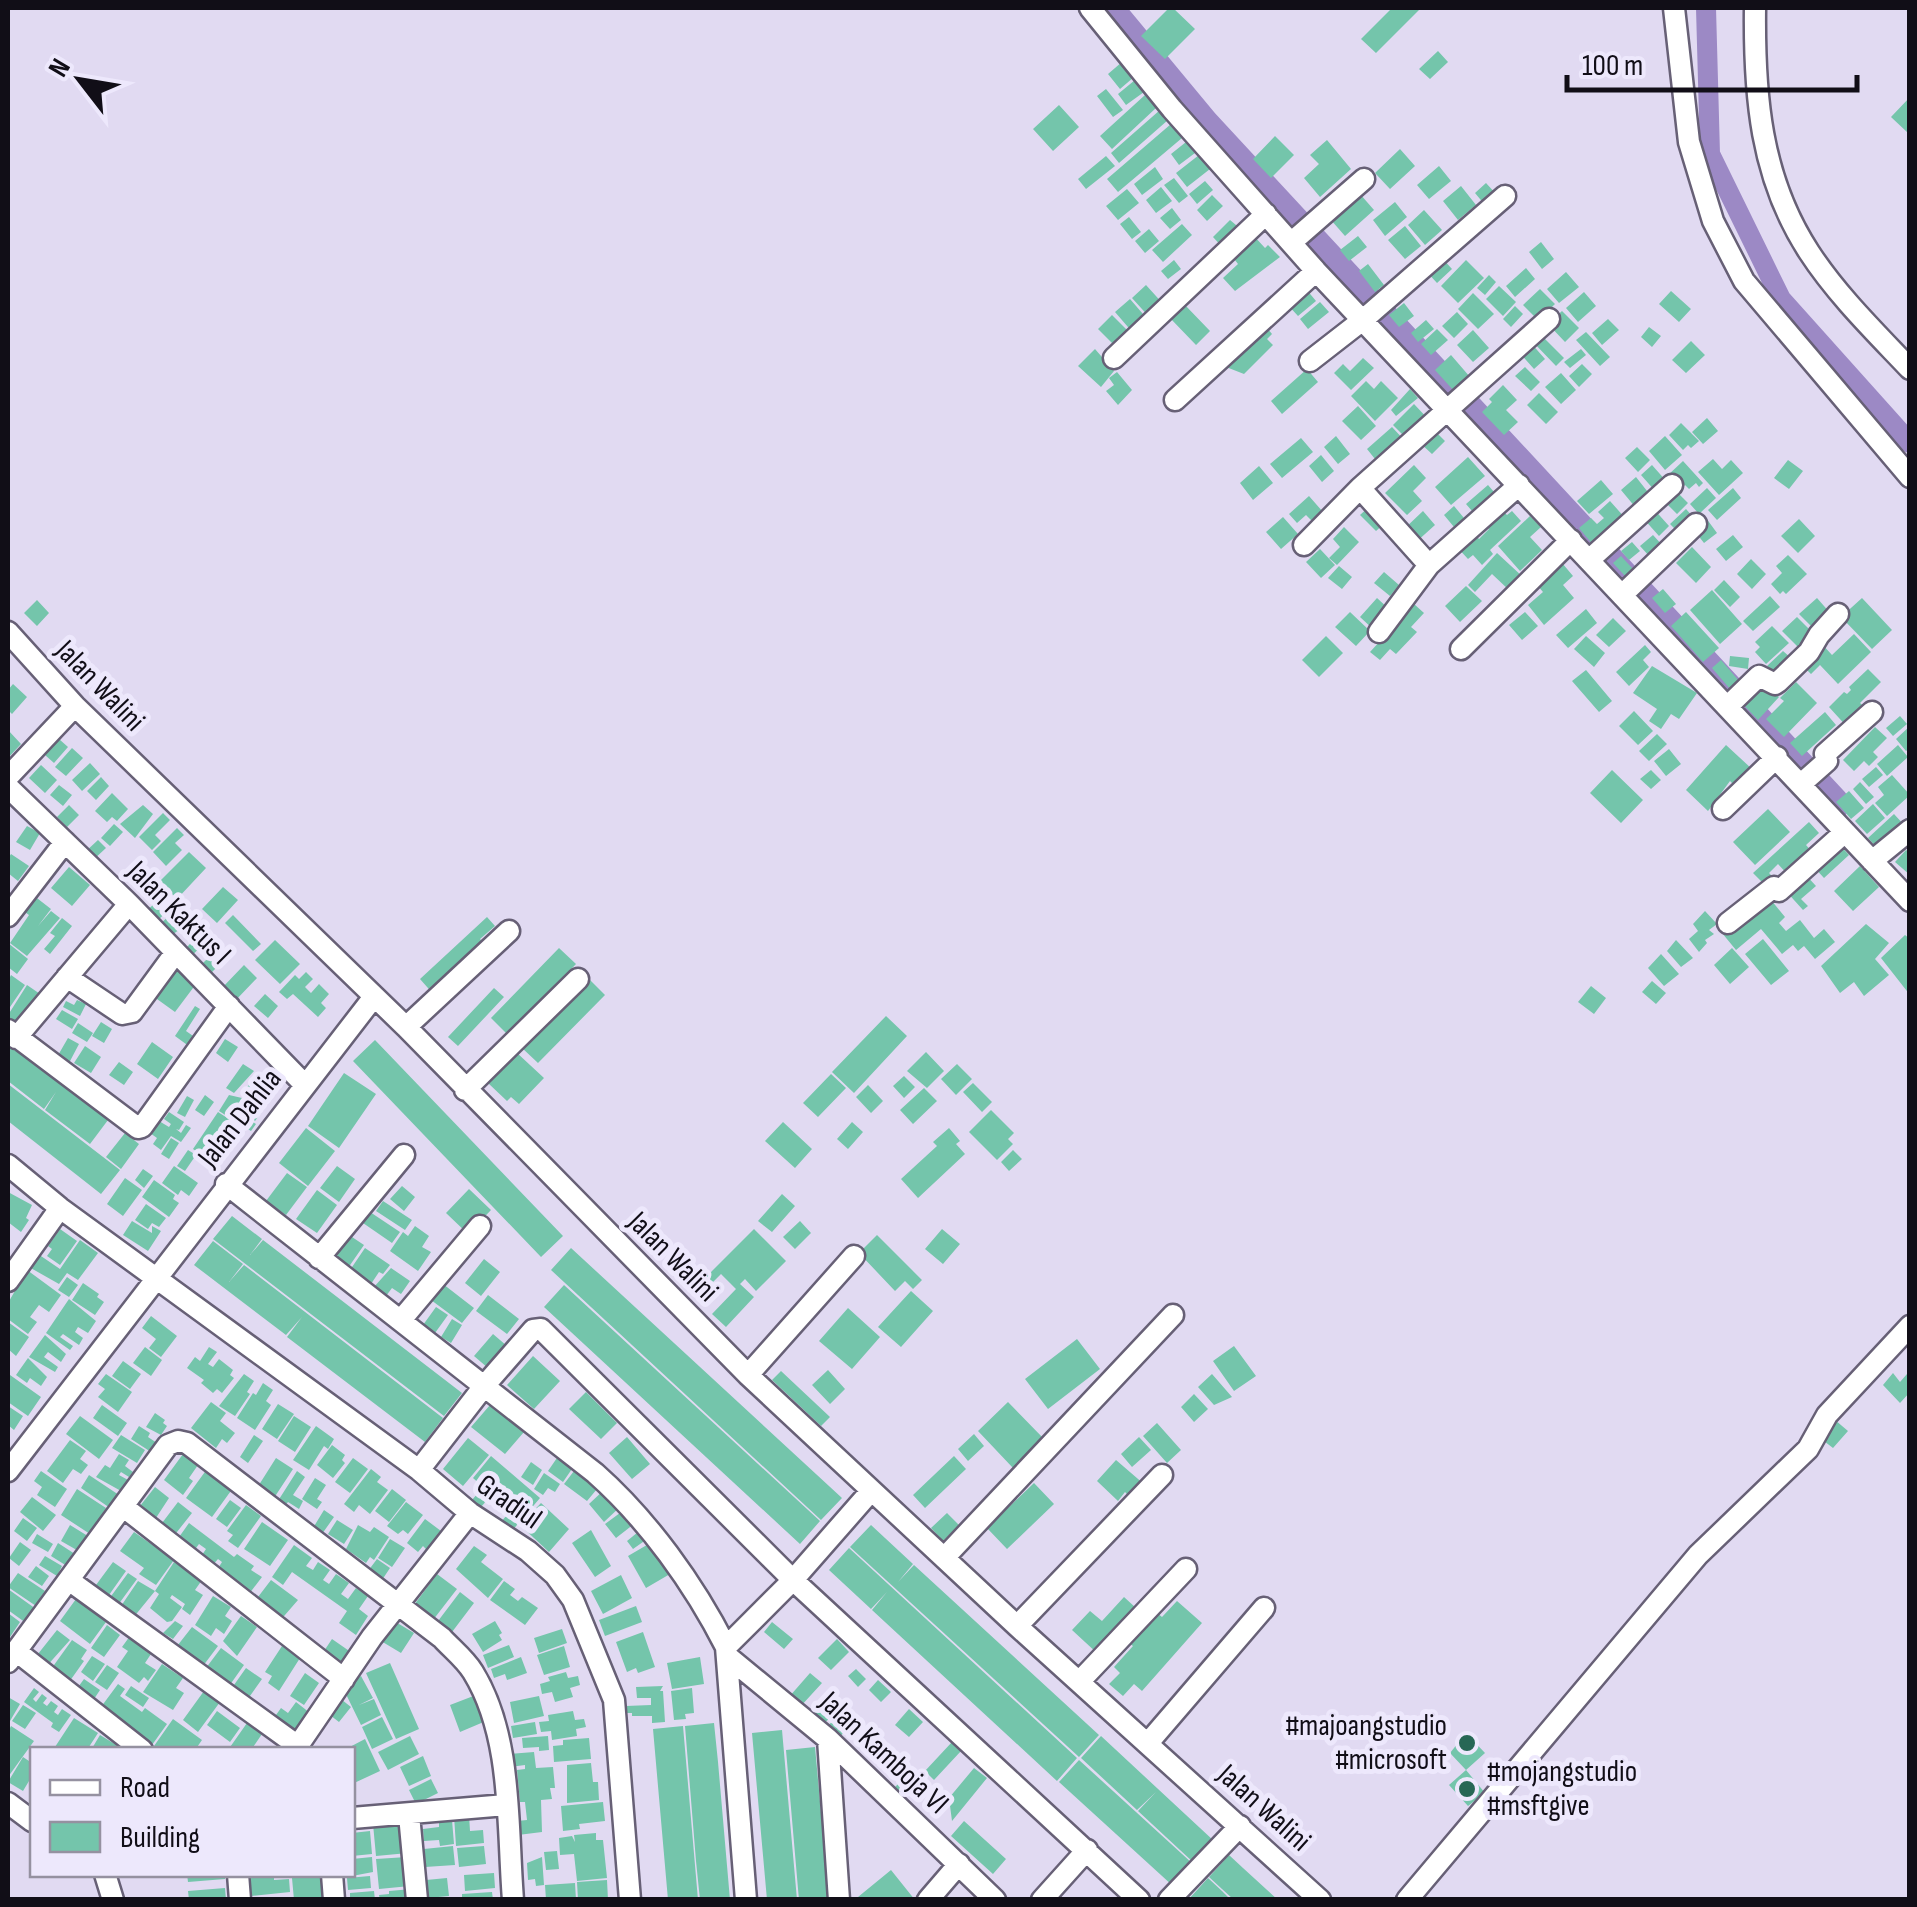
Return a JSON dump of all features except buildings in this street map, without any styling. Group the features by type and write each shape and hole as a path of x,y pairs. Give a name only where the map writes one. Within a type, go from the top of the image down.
{"street":[{"path":"1674,8 1689,142 1713,220 1744,280 1910,478"},
{"path":"1756,8 1754,80 1765,150 1791,218 1828,279 1910,369"},
{"path":"1103,13 1172,109 1266,214 1298,236 1316,271 1371,313 1518,485 1571,540 1596,555 1628,589 1732,701 1776,757 1806,780 1845,832 1877,856 1910,902"},
{"path":"1298,236 1364,178"},
{"path":"1310,360 1371,313 1504,196"},
{"path":"1114,358 1266,214"},
{"path":"1176,400 1316,271"},
{"path":"1304,544 1360,488 1548,319"},
{"path":"1379,632 1429,565 1518,485"},
{"path":"1596,555 1672,486"},
{"path":"1360,488 1429,565"},
{"path":"1628,589 1696,524"},
{"path":"1462,648 1571,540"},
{"path":"1732,701 1759,676 1778,682 1809,652 1818,635 1838,614"},
{"name":"Jalan Walini","path":"8,632 75,706 406,1027 748,1374 1016,1626 1320,1900"},
{"path":"8,777 75,706"},
{"path":"1806,780 1827,761 1825,754 1872,712"},
{"path":"1723,809 1776,757"},
{"name":"Jalan Kaktus I","path":"8,787 306,1085"},
{"path":"1877,856 1910,830"},
{"path":"1728,923 1774,887 1779,891 1845,832"},
{"path":"8,916 66,842"},
{"path":"129,904 67,978 12,1034 142,1128 229,1006"},
{"path":"406,1027 509,930"},
{"path":"67,978 122,1014 132,1012 176,952"},
{"path":"465,1090 578,979"},
{"name":"Jalan Dahlia","path":"8,1471 373,998"},
{"path":"319,1258 404,1155"},
{"name":"Gradiul","path":"8,1166 420,1470 470,1513 528,1551 555,1575 574,1600 614,1700 630,1900"},
{"path":"226,1184 629,1502 712,1620 727,1651 746,1900"},
{"path":"8,1281 60,1208"},
{"path":"401,1320 480,1226"},
{"path":"748,1374 854,1256"},
{"path":"944,1558 1173,1315"},
{"path":"1407,1900 1698,1555 1808,1448 1827,1415 1910,1326"},
{"path":"420,1470 485,1385 533,1330 542,1329 793,1580 1139,1900"},
{"path":"138,1747 12,1657 168,1446 178,1441 188,1443 442,1638 471,1668 487,1698 495,1728 513,1900"},
{"path":"1016,1626 1162,1474"},
{"path":"727,1651 871,1491"},
{"path":"125,1508 344,1680"},
{"path":"298,1747 397,1604 470,1513"},
{"path":"1079,1682 1186,1569"},
{"path":"70,1581 296,1747"},
{"path":"1148,1744 1264,1608"},
{"name":"Jalan Kamboja VI","path":"727,1651 828,1739 995,1900"},
{"path":"828,1739 839,1900"},
{"path":"8,1804 30,1820"},
{"path":"355,1818 506,1805"},
{"path":"409,1815 417,1900"},
{"path":"1169,1900 1240,1826"},
{"path":"1042,1900 1087,1850"},
{"path":"928,1900 959,1864"}],"waterway":[{"path":"1105,8 1202,125 1832,804"},
{"path":"1706,8 1710,154 1781,299 1910,443"}],"place":[{"name":"#majoangstudio #microsoft","path":"1467,1743"},
{"name":"#mojangstudio #msftgive","path":"1467,1789"}]}
